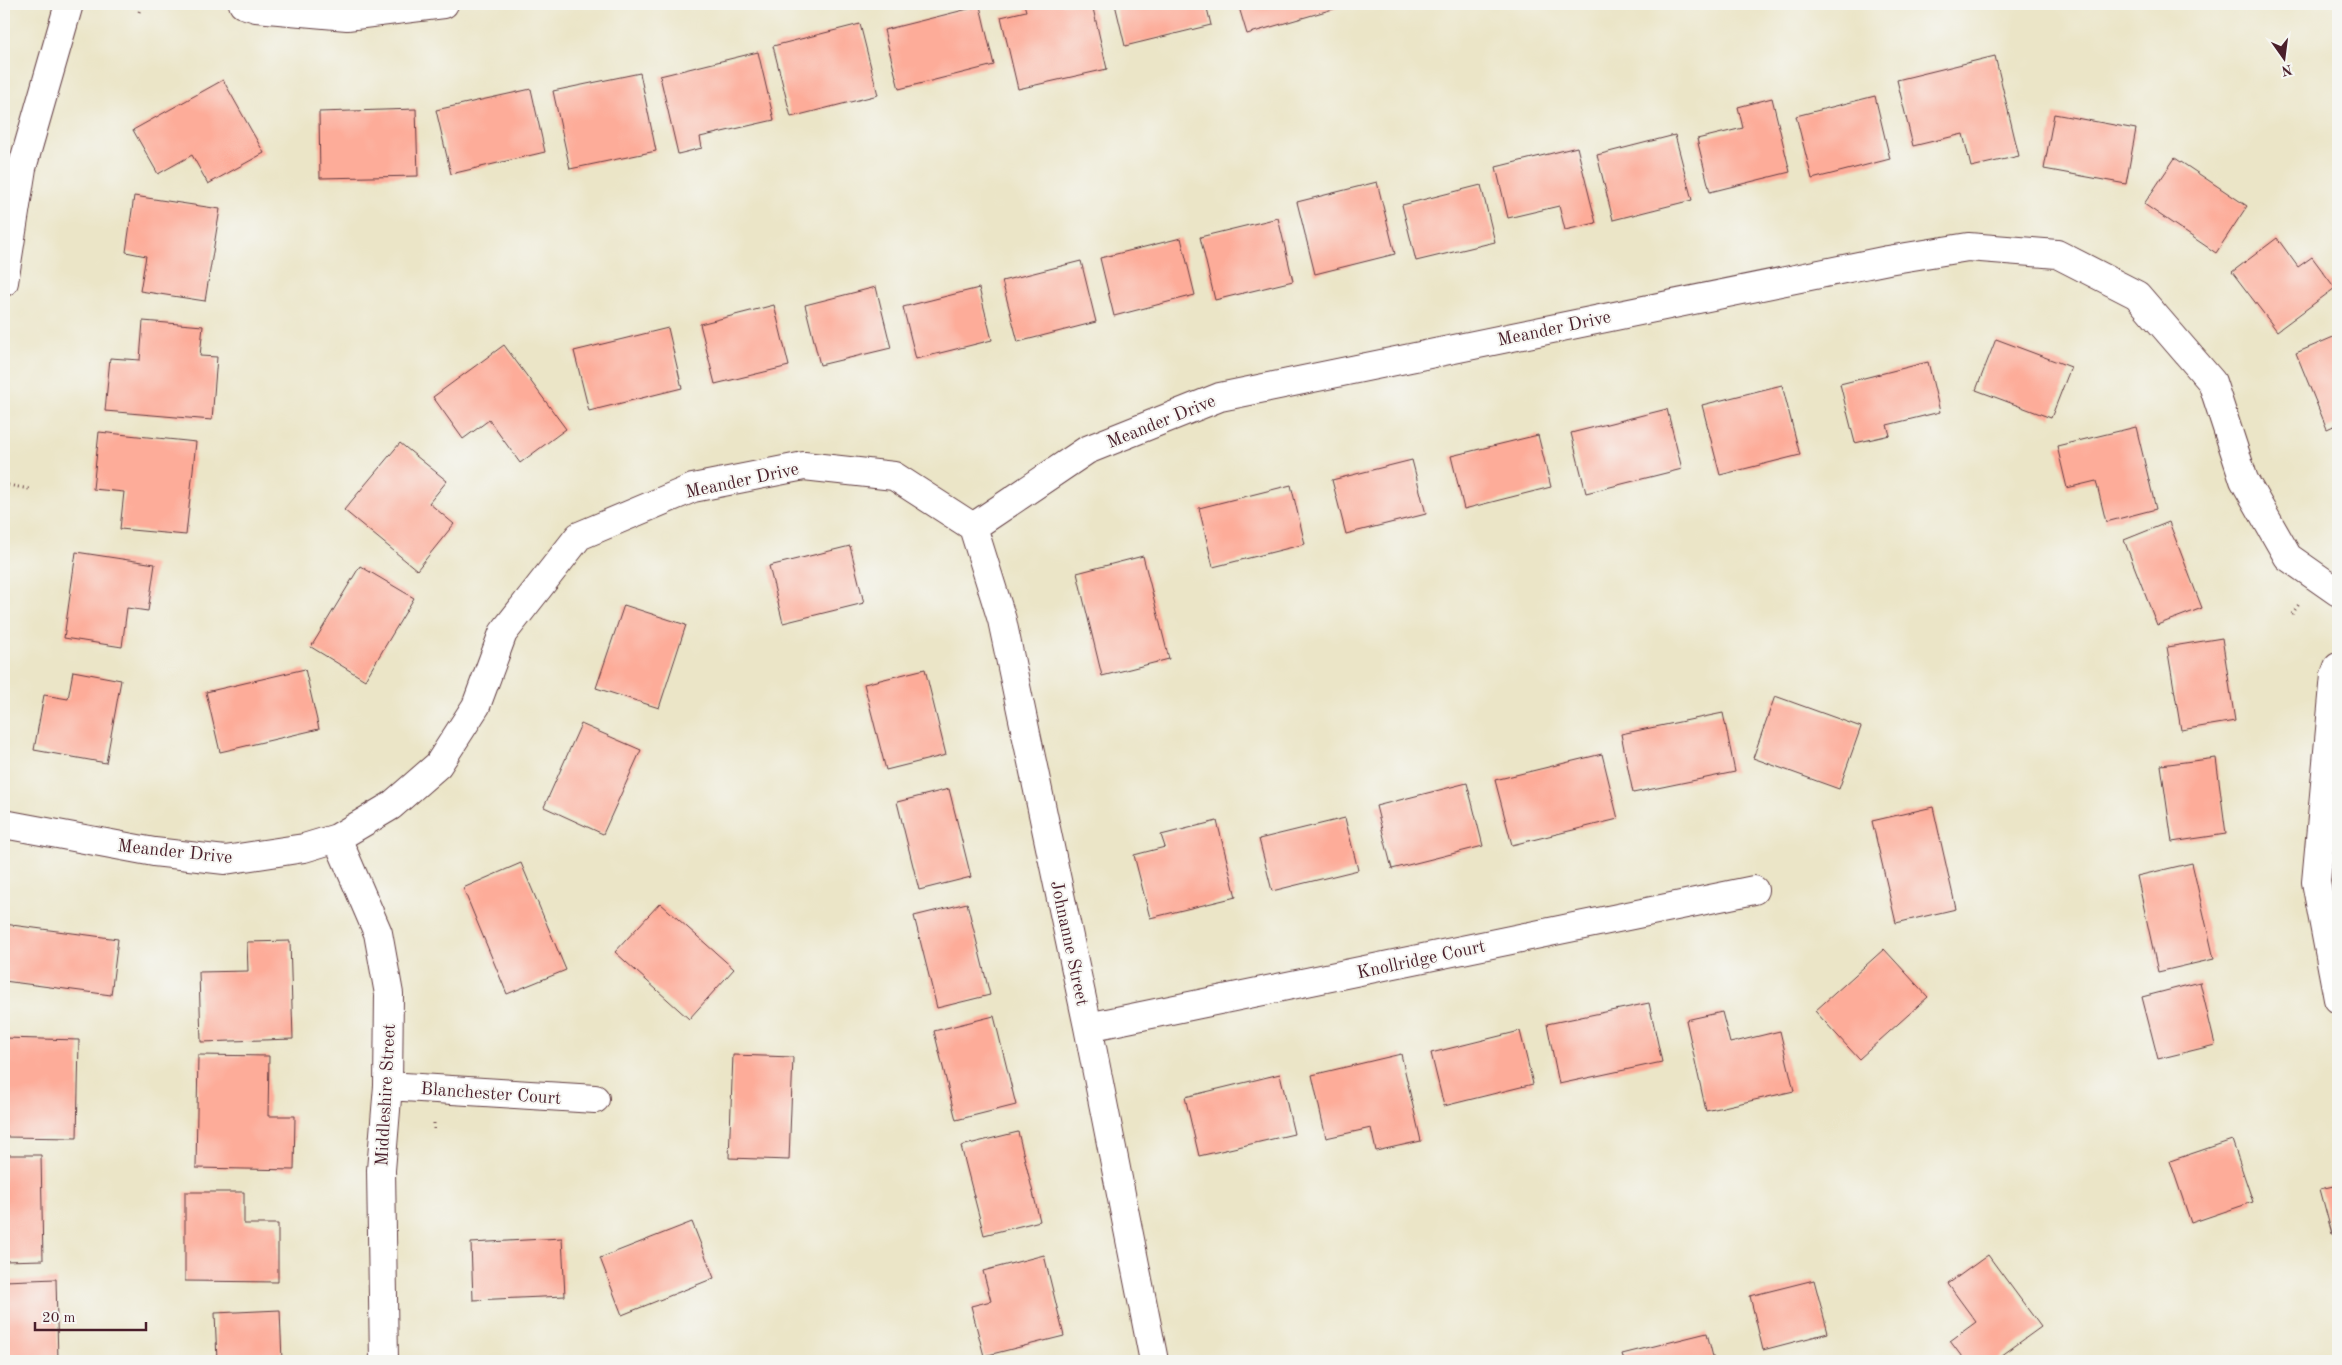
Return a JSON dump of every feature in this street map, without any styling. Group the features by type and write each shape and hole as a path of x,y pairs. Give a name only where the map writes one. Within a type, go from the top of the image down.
{"street":[{"path":"4,282 22,168 69,4"},
{"path":"242,4 256,8 347,16 444,4"},
{"name":"Meander Drive","path":"4,824 154,852 226,860 304,848 337,838 391,806 438,764 476,706 503,633 579,536 693,488 804,466 894,476 973,527 1087,450 1220,397 1888,260 1968,247 2057,254 2137,295 2212,382 2244,480 2288,557 2338,592"},
{"name":"Johnanne Street","path":"973,527 1002,620 1088,1027 1154,1361"},
{"path":"2338,667 2335,675 2316,882 2338,999"},
{"name":"Middleshire Street","path":"337,838 378,934 389,994 388,1086 381,1170 384,1361"},
{"name":"Knollridge Court","path":"1088,1027 1754,890"},
{"name":"Blanchester Court","path":"388,1086 595,1099"}],"path":[{"path":"139,12 142,4"},
{"path":"8,485 29,489"},
{"path":"2292,614 2301,602"},
{"path":"434,1120 434,1132"}],"building":[{"path":"1024,4 1092,4 1107,69 1018,89 1001,17 1026,11"},
{"path":"1115,4 1206,4 1211,25 1125,46"},
{"path":"1238,4 1339,4 1340,7 1247,34"},
{"path":"980,6 994,65 899,89 884,30"},
{"path":"860,24 878,95 791,117 773,46"},
{"path":"758,52 774,120 700,137 702,148 678,154 660,76"},
{"path":"1995,56 2019,156 1971,167 1963,134 1913,146 1897,80"},
{"path":"640,73 656,151 570,169 553,91"},
{"path":"223,80 264,153 208,184 192,155 158,174 133,130"},
{"path":"531,89 545,152 451,174 436,110"},
{"path":"1875,96 1890,159 1812,179 1796,116"},
{"path":"1772,98 1790,172 1710,192 1697,139 1743,128 1738,107"},
{"path":"416,109 418,176 320,178 319,112"},
{"path":"2054,114 2136,129 2126,184 2044,169"},
{"path":"1675,135 1692,200 1613,220 1597,155"},
{"path":"1577,147 1596,223 1565,230 1559,206 1508,218 1496,167"},
{"path":"2175,158 2247,206 2216,253 2144,204"},
{"path":"1377,182 1395,254 1315,274 1297,202"},
{"path":"1481,185 1495,242 1416,261 1402,205"},
{"path":"134,196 220,209 205,301 140,291 146,256 126,252"},
{"path":"1278,218 1293,281 1215,300 1200,237"},
{"path":"1181,238 1195,295 1114,316 1100,258"},
{"path":"2277,238 2298,267 2312,257 2335,288 2277,331 2232,272"},
{"path":"1081,261 1096,322 1018,342 1002,281"},
{"path":"876,287 891,348 820,365 805,305"},
{"path":"979,288 992,340 916,359 903,307"},
{"path":"774,305 789,366 715,384 700,324"},
{"path":"143,321 203,326 200,356 217,357 212,420 105,411 110,358 140,360"},
{"path":"668,328 682,388 589,411 574,351"},
{"path":"2338,335 2338,424 2327,429 2296,353"},
{"path":"1996,339 2071,367 2051,418 1976,390"},
{"path":"504,345 566,429 520,463 489,420 463,439 433,397"},
{"path":"1928,362 1940,412 1887,425 1890,435 1855,443 1840,384"},
{"path":"1782,385 1800,455 1720,475 1702,405"},
{"path":"1667,409 1682,469 1586,493 1571,433"},
{"path":"2136,427 2156,509 2106,522 2096,481 2067,488 2057,446"},
{"path":"99,432 196,442 186,535 120,529 124,492 93,489"},
{"path":"1538,435 1551,487 1464,509 1451,456"},
{"path":"400,443 447,481 429,503 454,524 417,570 344,510"},
{"path":"1412,460 1426,514 1346,534 1332,480"},
{"path":"1291,485 1305,544 1213,567 1199,508"},
{"path":"2169,522 2202,608 2157,625 2124,540"},
{"path":"850,546 864,603 783,623 769,566"},
{"path":"76,552 155,564 148,611 127,608 122,647 64,638"},
{"path":"1143,556 1169,659 1102,676 1077,573"},
{"path":"360,566 414,598 365,680 311,647"},
{"path":"624,605 686,625 659,708 596,688"},
{"path":"2222,638 2235,721 2181,730 2167,647"},
{"path":"305,669 319,729 220,752 206,692"},
{"path":"925,669 946,755 886,770 864,684"},
{"path":"73,671 121,680 106,763 34,750 44,695 68,699"},
{"path":"1775,696 1861,727 1839,789 1753,758"},
{"path":"1723,713 1735,772 1633,793 1621,734"},
{"path":"581,724 641,750 603,834 544,807"},
{"path":"1602,754 1618,819 1512,845 1495,780"},
{"path":"2216,758 2226,834 2172,842 2161,765"},
{"path":"1467,783 1483,846 1392,869 1376,806"},
{"path":"949,789 971,877 919,890 897,802"},
{"path":"1933,807 1956,909 1896,923 1872,821"},
{"path":"1345,818 1358,870 1272,891 1259,839"},
{"path":"1217,821 1236,897 1150,918 1134,855 1165,847 1161,835"},
{"path":"521,863 566,970 507,994 463,888"},
{"path":"2192,863 2214,959 2158,972 2137,876"},
{"path":"660,903 734,969 689,1019 615,952"},
{"path":"967,903 990,995 937,1008 914,916"},
{"path":"4,924 118,939 111,995 4,981"},
{"path":"290,941 293,1039 201,1042 199,972 248,971 247,942"},
{"path":"1884,949 1928,997 1859,1059 1815,1011"},
{"path":"2200,982 2215,1045 2158,1059 2142,997"},
{"path":"1649,1003 1662,1062 1559,1084 1547,1024"},
{"path":"1722,1012 1730,1043 1780,1031 1794,1091 1706,1111 1686,1020"},
{"path":"994,1016 1016,1105 956,1120 934,1031"},
{"path":"1520,1031 1533,1084 1444,1106 1431,1053"},
{"path":"4,1038 79,1040 77,1138 4,1137"},
{"path":"1401,1054 1421,1141 1376,1151 1371,1128 1326,1138 1312,1075"},
{"path":"198,1055 269,1056 268,1116 295,1116 294,1170 196,1168"},
{"path":"733,1055 793,1057 789,1160 729,1158"},
{"path":"1280,1074 1294,1134 1199,1156 1185,1097"},
{"path":"1018,1132 1040,1221 984,1235 961,1146"},
{"path":"2232,1140 2253,1202 2191,1223 2170,1161"},
{"path":"4,1155 41,1155 43,1260 4,1261"},
{"path":"2338,1185 2338,1233 2332,1234 2320,1189"},
{"path":"185,1192 244,1192 244,1224 278,1224 278,1282 185,1281"},
{"path":"692,1222 714,1278 622,1315 600,1258"},
{"path":"562,1238 565,1296 473,1300 471,1243"},
{"path":"1044,1255 1064,1336 984,1356 971,1306 991,1301 983,1271"},
{"path":"1988,1255 2041,1327 1994,1361 1965,1361 1950,1341 1976,1322 1948,1284"},
{"path":"56,1279 58,1361 4,1361 4,1281"},
{"path":"1814,1280 1828,1333 1763,1350 1750,1296"},
{"path":"280,1310 282,1361 217,1361 215,1313"},
{"path":"1707,1333 1714,1361 1624,1361 1622,1354"}]}
